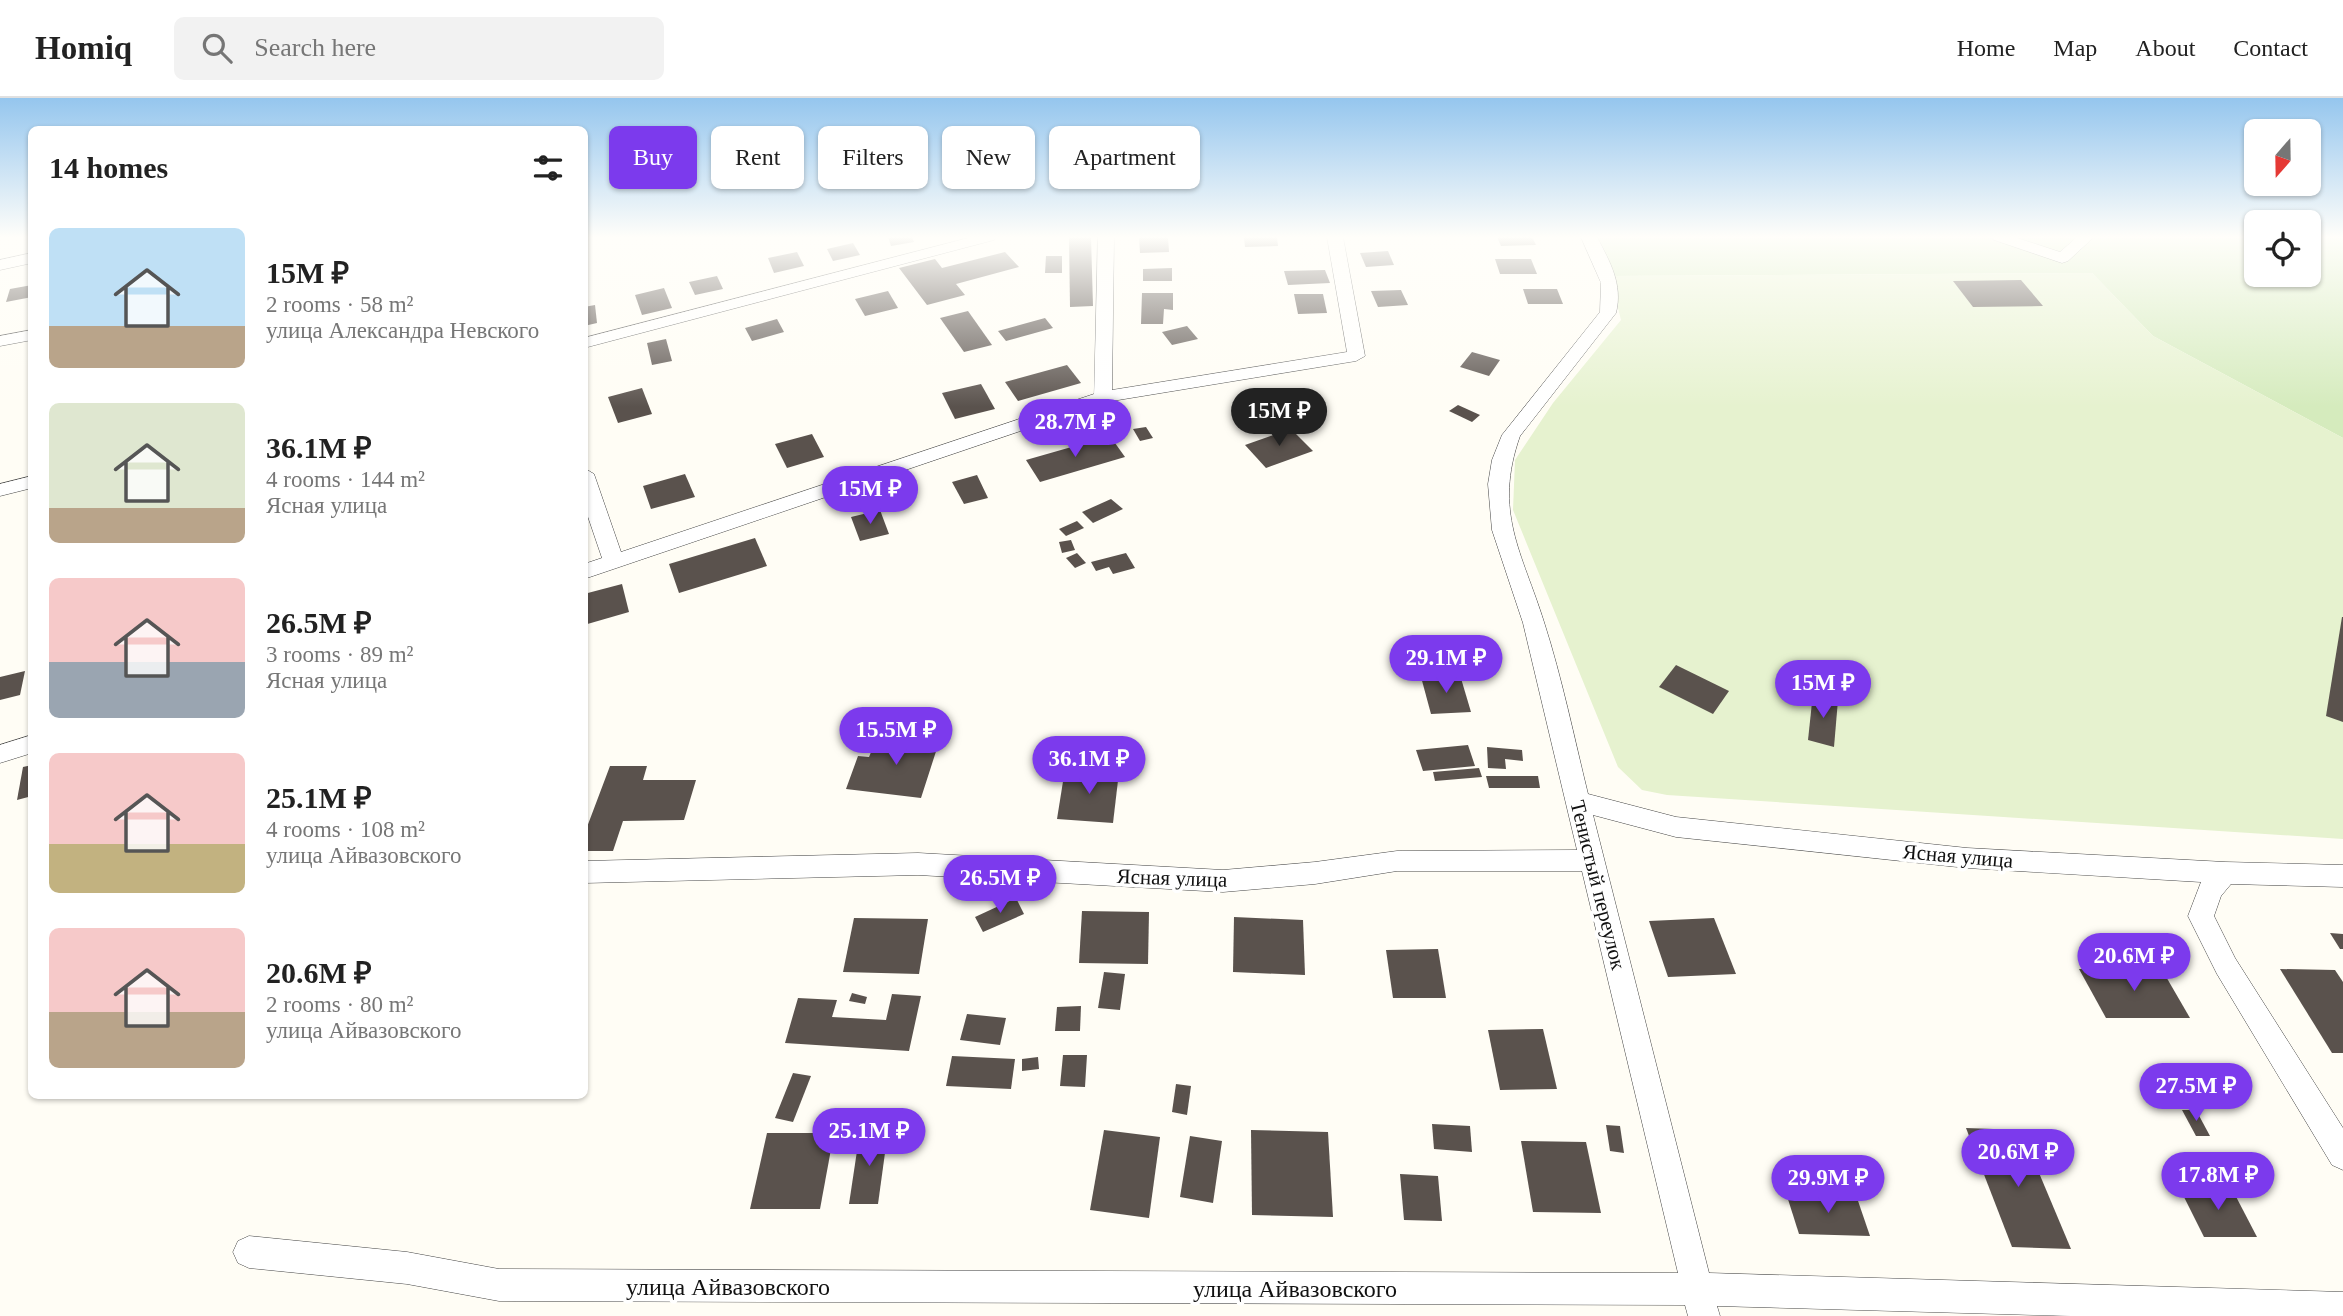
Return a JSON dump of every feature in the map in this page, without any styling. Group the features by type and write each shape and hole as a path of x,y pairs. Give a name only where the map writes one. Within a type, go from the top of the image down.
{"street":[{"path":"588,342 772,294"},
{"path":"1103,397 1105,294"},
{"path":"588,571 1103,397 1356,356 1345,294"},
{"path":"1502,454 1511,435 1608,313 1613,300 1612,294"},
{"path":"0,341 28,336"},
{"name":"Тенистый переулок","path":"1502,454 1496,503 1500,524 1534,623 1700,1303"},
{"path":"0,490 28,483"},
{"path":"588,486 614,563"},
{"path":"0,754 28,745"},
{"name":"Ясная улица","path":"1577,801 1676,827 1967,858 2225,873 2343,876"},
{"name":"Ясная улица","path":"588,872 918,864 1223,881 1315,873 1397,861 1591,860"},
{"path":"2225,873 2210,890 2201,916 2225,966 2343,1155"},
{"name":"улица Айвазовского","path":"249,1252 407,1268 499,1285 1700,1303 2343,1308"}],"green space":[{"path":"1614,294 2112,294 2153,336 2343,438 2343,839 1667,795 1642,790 1618,767 1513,510 1515,460 1553,403 1621,320"},
{"path":"2112,294 2343,294 2343,438 2153,336"}],"building":[{"path":"9,294 28,294 28,298 6,302"},
{"path":"666,294 672,308 642,315 635,295"},
{"path":"890,294 898,308 865,316 855,299"},
{"path":"919,294 965,295 927,305"},
{"path":"1070,294 1093,294 1093,306 1070,307"},
{"path":"1142,294 1173,294 1173,310 1164,309 1163,324 1141,324"},
{"path":"1294,294 1323,294 1327,313 1298,314"},
{"path":"1372,294 1403,294 1408,305 1378,307"},
{"path":"1525,294 1559,294 1563,304 1528,304"},
{"path":"1963,294 2033,294 2043,306 1973,307"},
{"path":"595,305 597,323 588,325 588,306"},
{"path":"968,311 992,345 964,352 940,318"},
{"path":"1045,318 1053,328 1006,341 998,331"},
{"path":"777,319 784,332 752,341 745,328"},
{"path":"1187,326 1198,339 1172,345 1162,332"},
{"path":"666,339 672,361 652,365 647,343"},
{"path":"1472,352 1500,360 1489,376 1460,367"},
{"path":"1067,365 1081,383 1018,401 1005,382"},
{"path":"981,384 995,409 955,419 942,393"},
{"path":"642,388 652,414 618,423 608,397"},
{"path":"1458,405 1480,415 1472,422 1449,411"},
{"path":"1146,427 1153,438 1140,441 1133,429"},
{"path":"1291,429 1313,451 1266,468 1245,445"},
{"path":"812,434 824,457 787,468 775,444"},
{"path":"1110,436 1125,457 1040,482 1026,460"},
{"path":"685,474 695,497 651,509 643,486"},
{"path":"977,475 988,498 964,504 952,482"},
{"path":"1111,499 1123,509 1093,523 1082,512"},
{"path":"880,510 889,534 860,541 851,517"},
{"path":"1077,521 1084,528 1066,536 1059,529"},
{"path":"755,538 767,566 679,593 669,564"},
{"path":"1071,540 1075,550 1062,553 1059,542"},
{"path":"1077,553 1086,563 1075,568 1066,558"},
{"path":"1126,553 1135,568 1113,574 1109,567 1096,571 1091,562"},
{"path":"622,584 629,612 588,624 588,593"},
{"path":"2343,617 2343,722 2326,716"},
{"path":"1676,665 1729,691 1713,714 1659,687"},
{"path":"25,671 20,695 0,700 0,677"},
{"path":"1460,675 1471,712 1431,714 1421,677"},
{"path":"1813,693 1838,700 1834,747 1808,740"},
{"path":"894,734 940,739 921,798 846,789 858,756 869,757 875,743 890,744"},
{"path":"1468,745 1475,766 1423,771 1416,750"},
{"path":"1487,747 1522,750 1523,761 1505,759 1506,769 1488,768"},
{"path":"28,766 28,797 17,800 23,767"},
{"path":"610,766 647,766 643,780 696,780 684,820 623,821 613,851 588,851 588,824"},
{"path":"1479,768 1482,777 1435,781 1433,772"},
{"path":"1065,769 1119,772 1113,823 1057,819"},
{"path":"1486,776 1538,776 1540,788 1489,788"},
{"path":"1016,898 1024,914 983,932 975,917"},
{"path":"1082,911 1149,912 1148,964 1079,963"},
{"path":"1234,917 1303,920 1305,975 1233,972"},
{"path":"854,918 928,919 919,974 843,972"},
{"path":"1714,918 1736,974 1668,977 1649,921"},
{"path":"2330,933 2343,934 2343,949 2340,949"},
{"path":"1438,949 1446,998 1393,998 1386,950"},
{"path":"2161,968 2190,1018 2106,1018 2079,969"},
{"path":"2280,969 2335,970 2343,982 2343,1053 2332,1053"},
{"path":"1104,972 1125,974 1120,1010 1098,1008"},
{"path":"852,993 867,997 865,1004 849,1001"},
{"path":"892,994 921,996 909,1051 785,1043 798,998 837,1000 832,1017 886,1020"},
{"path":"1081,1006 1080,1031 1055,1031 1057,1007"},
{"path":"967,1014 1006,1018 1000,1045 960,1040"},
{"path":"1543,1029 1557,1089 1500,1090 1488,1030"},
{"path":"1063,1055 1087,1055 1085,1087 1060,1086"},
{"path":"952,1056 1015,1059 1011,1089 946,1086"},
{"path":"1038,1057 1039,1069 1022,1071 1022,1059"},
{"path":"793,1073 811,1076 793,1122 775,1118"},
{"path":"1176,1084 1191,1086 1187,1115 1172,1112"},
{"path":"2182,1110 2196,1110 2210,1136 2196,1136"},
{"path":"1432,1124 1470,1126 1472,1152 1434,1149"},
{"path":"1606,1125 1620,1126 1624,1153 1610,1151"},
{"path":"1966,1128 2021,1130 2071,1249 2012,1247"},
{"path":"1104,1130 1160,1137 1149,1218 1090,1210"},
{"path":"1251,1130 1328,1132 1333,1217 1252,1215"},
{"path":"860,1131 888,1131 878,1204 849,1204"},
{"path":"767,1133 834,1133 820,1209 750,1209"},
{"path":"1190,1136 1222,1141 1213,1203 1180,1197"},
{"path":"1521,1141 1586,1142 1601,1213 1533,1212"},
{"path":"1400,1174 1438,1176 1442,1221 1404,1220"},
{"path":"2179,1187 2231,1187 2257,1237 2204,1237"},
{"path":"1786,1193 1856,1195 1870,1236 1799,1234"}]}
